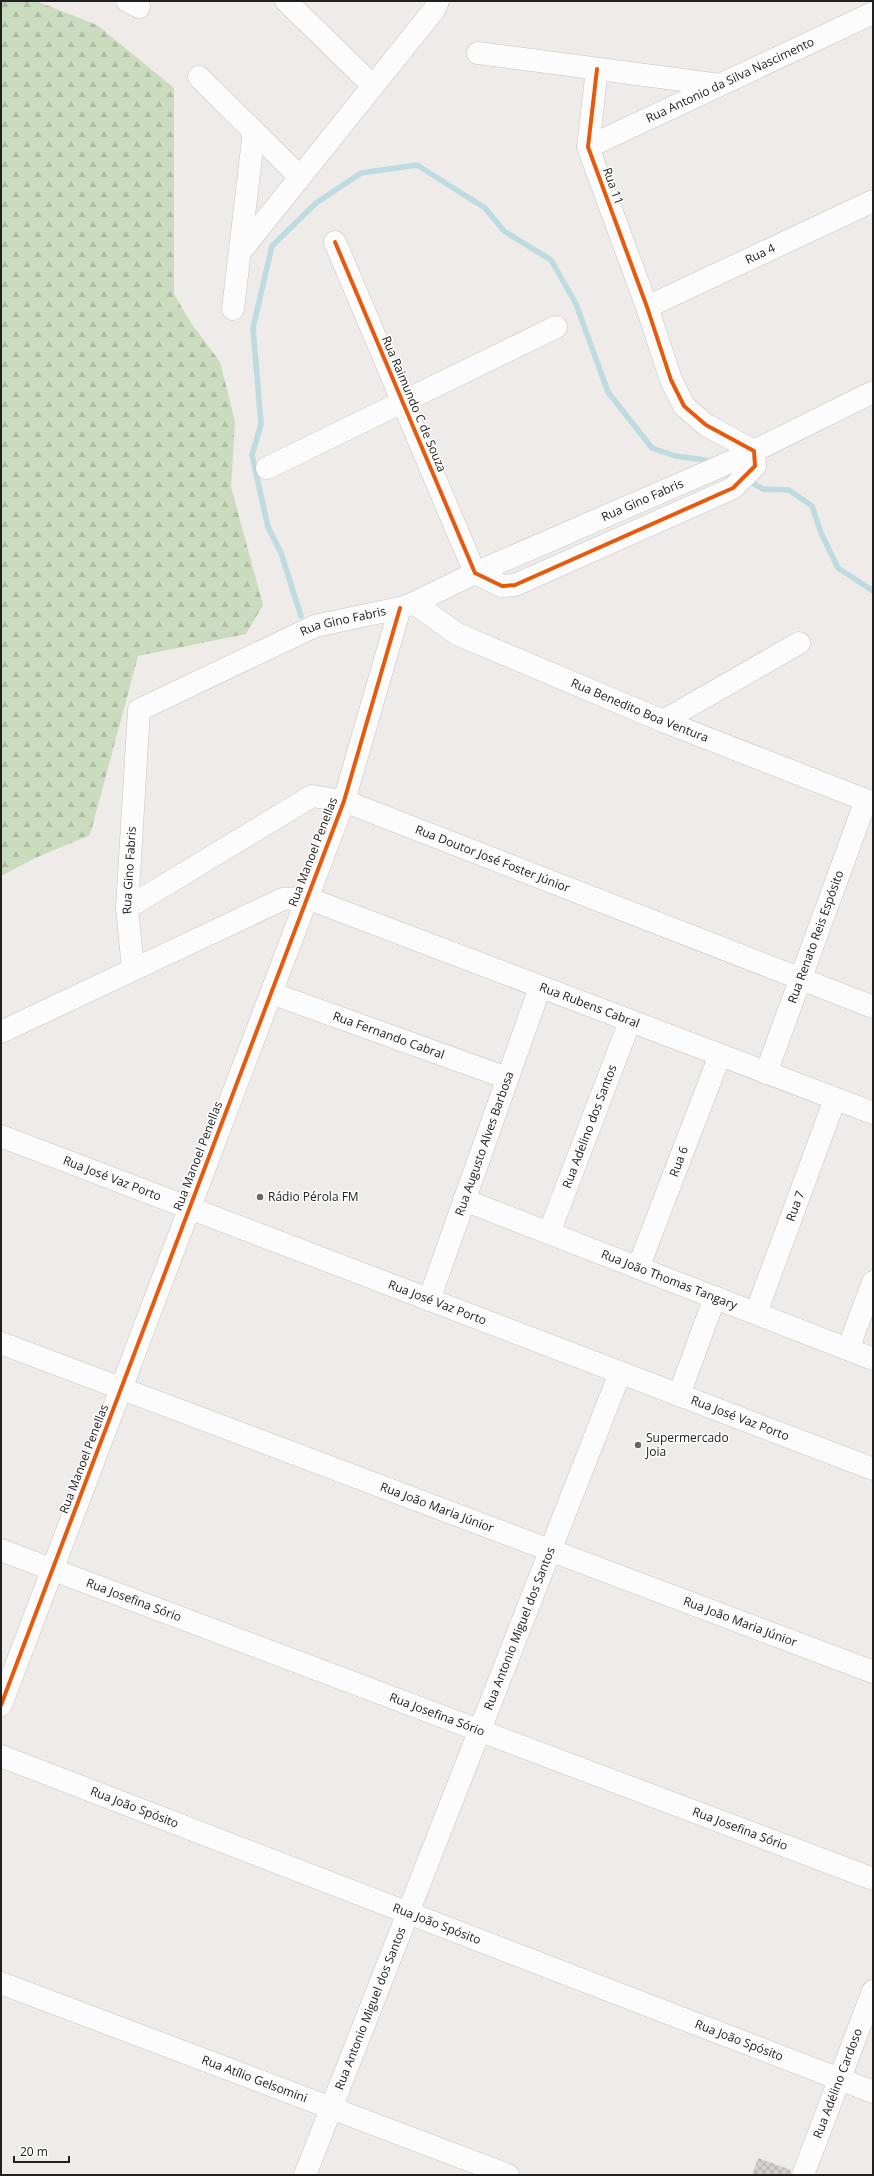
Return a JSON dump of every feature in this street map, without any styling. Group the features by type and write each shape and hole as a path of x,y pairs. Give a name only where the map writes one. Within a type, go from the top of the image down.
{"street":[{"path":"286,1 372,86"},
{"path":"240,252 434,10 438,1"},
{"name":"Rua Antonio da Silva Nascimento","path":"588,147 873,13"},
{"path":"478,52 720,84"},
{"name":"Rua 11","path":"598,69 588,147 647,307 671,380 684,406 706,425 751,458"},
{"path":"199,77 300,176"},
{"path":"233,309 254,131"},
{"name":"Rua 4","path":"647,307 873,201"},
{"name":"Rua Raimundo C de Souza","path":"335,242 475,573"},
{"path":"267,468 556,327"},
{"name":"Rua Gino Fabris","path":"133,969 127,908 139,710 315,626 407,605 475,573 705,473 751,458 873,392"},
{"path":"475,573 502,586 515,585 733,488 751,458"},
{"name":"Rua Benedito Boa Ventura","path":"407,605 457,634 663,721 870,801"},
{"name":"Rua Manoel Penellas","path":"1,1705 344,801 407,605"},
{"path":"663,721 799,643"},
{"name":"Rua Doutor José Foster Júnior","path":"127,908 312,796 344,801 800,980 873,1007"},
{"name":"Rua Renato Reis Espósito","path":"766,1073 800,980 870,801"},
{"path":"1,1032 283,899 306,898"},
{"name":"Rua Rubens Cabral","path":"306,898 873,1113"},
{"name":"Rua Augusto Alves Barbosa","path":"429,1300 540,986"},
{"name":"Rua Fernando Cabral","path":"271,993 507,1078"},
{"name":"Rua Adelino dos Santos","path":"549,1233 630,1021"},
{"name":"Rua 6","path":"638,1268 720,1055"},
{"name":"Rua 7","path":"756,1313 835,1099"},
{"name":"Rua José Vaz Porto","path":"1,1136 873,1469"},
{"name":"Rua João Thomas Tangary","path":"464,1200 873,1359"},
{"path":"848,1349 873,1282"},
{"path":"679,1395 715,1298"},
{"name":"Rua João Maria Júnior","path":"1,1343 873,1672"},
{"name":"Rua Antonio Miguel dos Santos","path":"305,2175 620,1373"},
{"name":"Rua Josefina Sório","path":"1,1550 873,1878"},
{"name":"Rua João Spósito","path":"1,1756 873,2092"},
{"name":"Rua Atílio Gelsomini","path":"1,1983 508,2175"},
{"name":"Rua Adélino Cardoso","path":"803,2175 873,1991"}],"green space":[{"path":"1,1 36,1 97,25 174,88 174,294 191,323 220,362 235,422 231,487 263,605 246,634 138,656 90,835 33,859 1,876"}],"building":[{"path":"758,2158 791,2170 791,2175 752,2175"}],"waterway":[{"path":"301,616 281,553 268,527 252,455 261,424 253,328 272,246 316,203 361,173 417,165 485,208 504,231 551,260 576,304 608,392 652,448 675,456 705,460 712,464"},
{"path":"747,480 763,489 789,490 812,506 821,533 838,568 873,591"}],"cycle path":[{"path":"335,242 475,573 502,586 515,585 733,488 755,466 754,451 706,425 684,406 671,380 647,307 588,147 597,69"},
{"path":"1,1705 344,801 400,608"}],"place":[{"name":"Rádio Pérola FM","path":"260,1197"},
{"name":"Supermercado Joia","path":"638,1445"}]}
